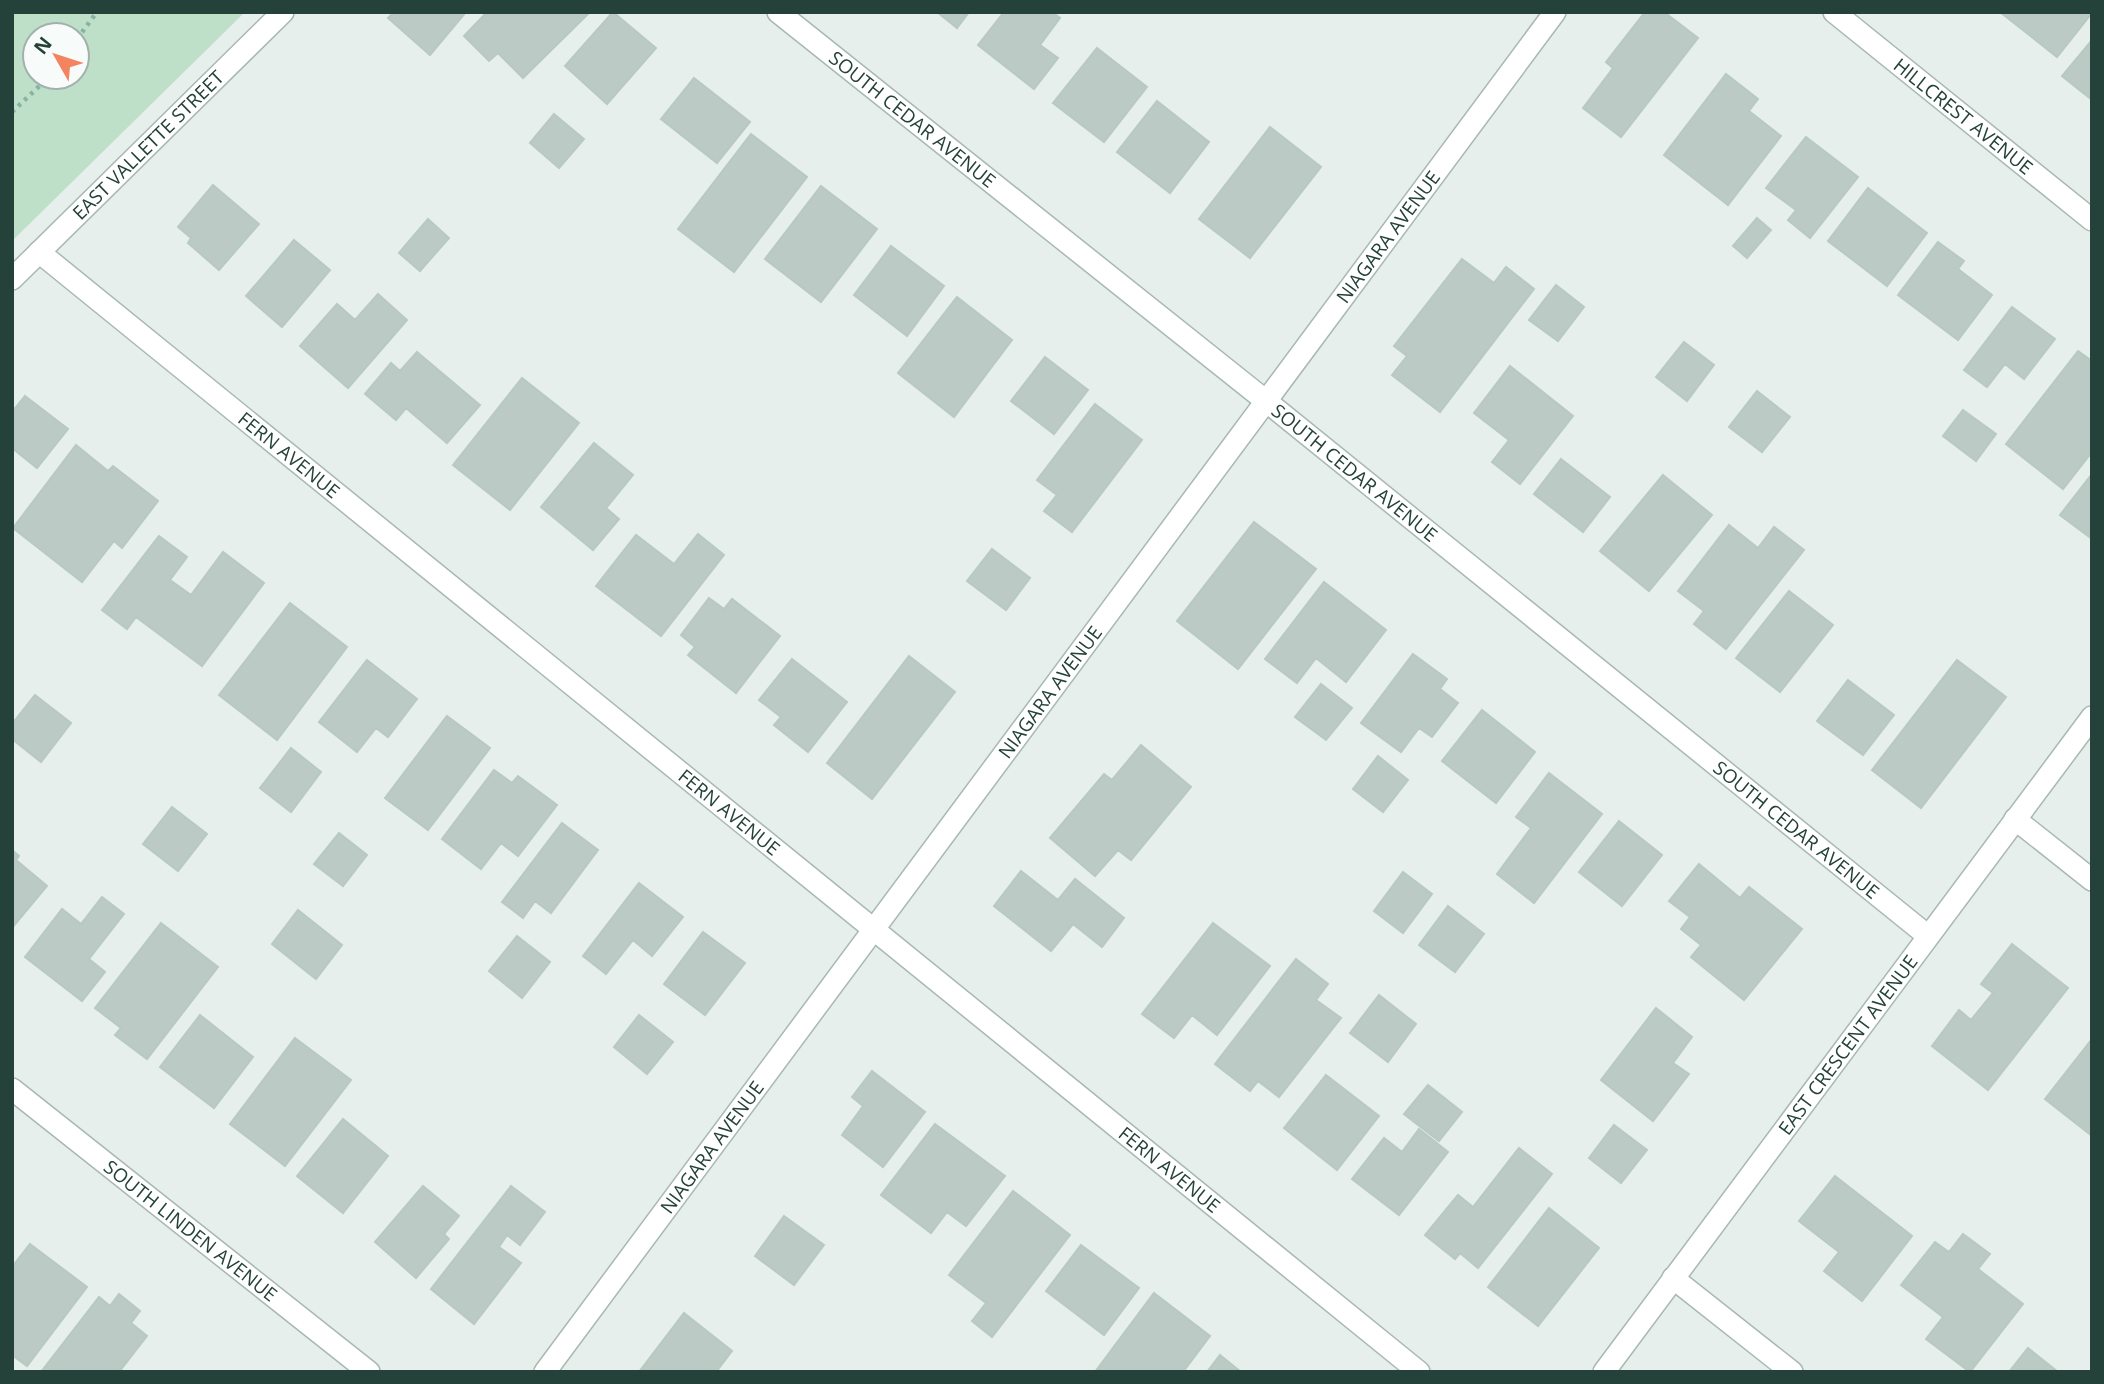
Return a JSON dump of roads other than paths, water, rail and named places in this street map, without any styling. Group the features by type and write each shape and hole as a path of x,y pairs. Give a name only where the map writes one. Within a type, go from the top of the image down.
{"street":[{"name":"EAST VALLETTE STREET","path":"12,279 283,12"},
{"name":"SOUTH CEDAR AVENUE","path":"778,12 1266,401 1928,936"},
{"name":"NIAGARA AVENUE","path":"545,1372 1555,12"},
{"name":"HILLCREST AVENUE","path":"1834,12 2092,220"},
{"name":"FERN AVENUE","path":"39,252 1419,1372"},
{"name":"EAST CRESCENT AVENUE","path":"1604,1372 2092,716"},
{"path":"2015,819 2092,880"},
{"name":"SOUTH LINDEN AVENUE","path":"12,1089 369,1372"},
{"path":"1673,1278 1792,1372"}]}
